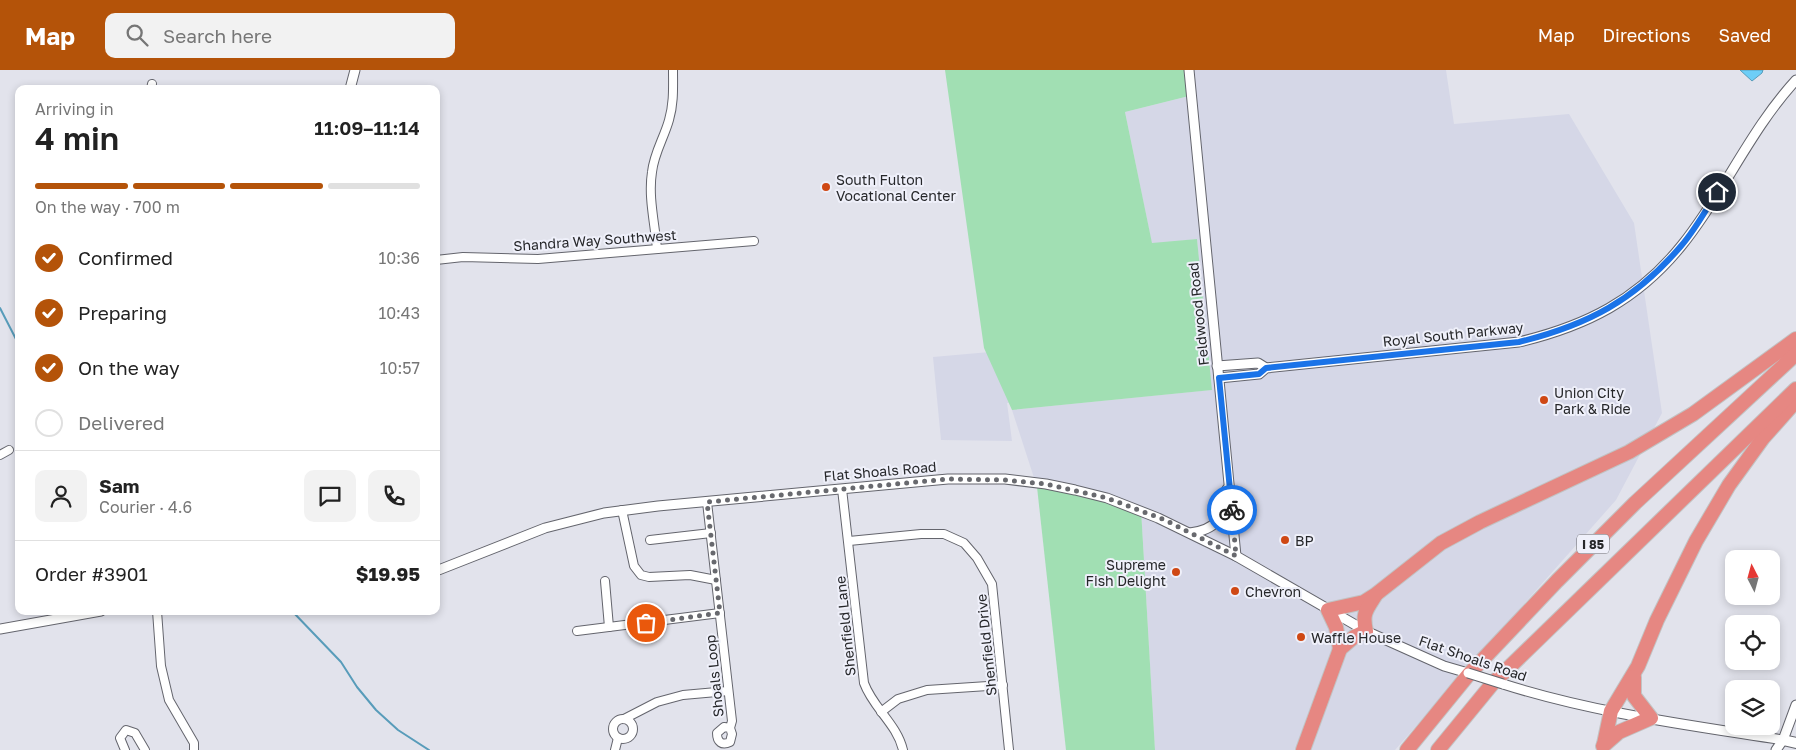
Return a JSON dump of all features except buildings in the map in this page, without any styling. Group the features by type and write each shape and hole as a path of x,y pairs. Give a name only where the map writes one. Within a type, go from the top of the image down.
{"highway":[{"path":"1340,650 1336,627 1328,610 1364,602 1441,543 1480,522 1629,452 1693,414 1796,339"},
{"name":"I 85","path":"1407,750 1470,674 1557,581 1635,502 1796,354"},
{"name":"I 85","path":"1438,750 1493,682 1796,389"},
{"path":"1602,747 1611,711 1634,674 1657,620 1696,541 1729,485 1763,438 1796,401"},
{"path":"1303,750 1340,650 1354,637 1366,631 1365,613 1375,595"},
{"path":"1602,747 1620,732 1652,718 1634,696 1634,674"}],"main road":[{"name":"Flat Shoals Road","path":"1783,740 1796,743"}],"street":[{"path":"351,85 355,70"},
{"path":"657,249 651,173 654,157 668,122 672,106 673,70"},
{"name":"Feldwood Road","path":"1189,70 1236,556"},
{"name":"Royal South Parkway","path":"1219,378 1259,374 1266,368 1519,342 1577,325 1606,311 1629,296 1657,272 1682,245 1765,118 1796,80"},
{"name":"Shandra Way Southwest","path":"440,260 463,257 538,259 754,241"},
{"name":"Royal South Parkway","path":"1217,366 1258,363 1266,368"},
{"path":"0,454 9,450"},
{"name":"Flat Shoals Road","path":"440,569 545,528 576,519 622,510 948,479 990,479 1046,484 1107,498 1158,518 1236,556 1366,631 1444,666 1532,694 1611,711 1783,740"},
{"path":"1190,533 1203,531 1213,526 1222,512 1229,481"},
{"name":"Shenfield Lane","path":"842,489 864,683 869,696 900,738 903,750"},
{"name":"Shoals Loop","path":"707,502 732,721 730,728"},
{"path":"622,510 634,566 640,575 649,577 690,575 716,580"},
{"path":"650,540 711,533"},
{"name":"Shenfield Drive","path":"849,541 921,534 944,534 964,544 977,558 992,584 1009,750"},
{"path":"605,581 609,627"},
{"path":"577,631 720,613"},
{"path":"0,629 79,615"},
{"path":"157,615 161,666 169,700 194,743 194,750"},
{"path":"881,712 898,699 927,690 1002,685"},
{"path":"618,738 614,733 613,726 617,721 658,702 683,695 728,691"},
{"path":"1776,750 1783,740 1796,705"},
{"path":"618,738 628,738 633,731 632,725 624,719"},
{"path":"126,750 120,738 126,730 135,733 145,750"},
{"path":"615,750 618,738"}],"shaded area":[{"path":"1187,70 1446,70 1454,124 1569,114 1634,223 1662,413 1616,500 1395,750 1155,750 1141,509 1037,487 1012,410 1211,390 1197,239 1152,244 1125,112 1189,96"},
{"path":"1079,344 1085,398 1007,403 1012,441 941,440 933,357"}],"green space":[{"path":"945,70 1187,70 1189,96 1125,112 1152,243 1197,239 1212,390 1012,410 984,348"},
{"path":"1037,487 1101,491 1141,509 1155,750 1066,750"}],"water":[{"path":"1740,70 1763,70 1752,81"}],"waterway":[{"path":"0,308 15,337"},
{"path":"296,615 341,662 357,687 376,710 398,730 429,750"}],"way so far":[{"path":"646,623 720,613 707,502 948,479 983,478 1046,484 1107,498 1136,508 1165,520 1236,556 1232,510"}],"place":[{"name":"South Fulton Vocational Center","path":"826,187"},
{"name":"Union City Park & Ride","path":"1544,400"},
{"name":"BP","path":"1285,540"},
{"name":"Supreme Fish Delight","path":"1176,572"},
{"name":"Chevron","path":"1235,591"},
{"name":"Waffle House","path":"1301,637"}],"route":[{"path":"1232,510 1219,378 1259,374 1266,368 1519,342 1577,325 1606,311 1629,296 1657,272 1682,245 1717,192"}]}
